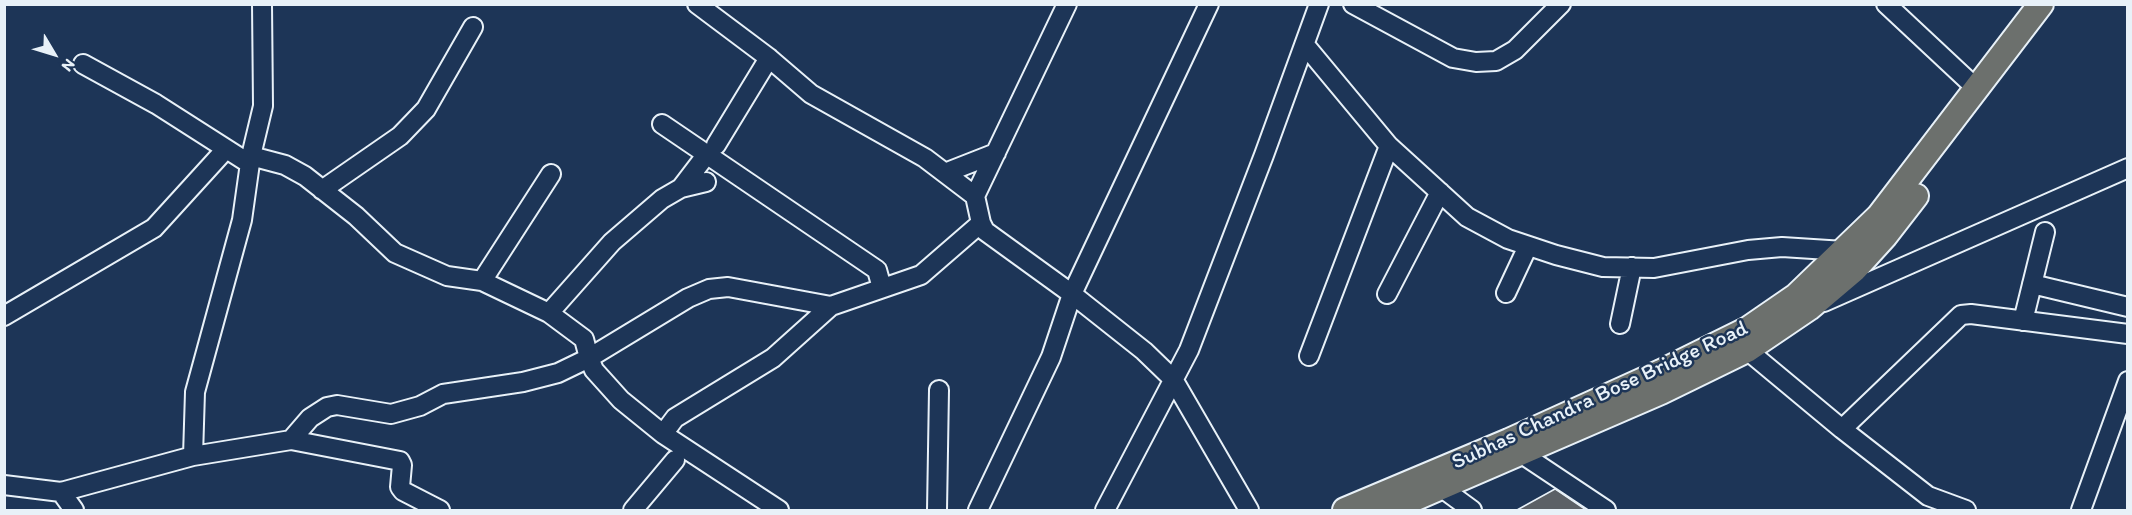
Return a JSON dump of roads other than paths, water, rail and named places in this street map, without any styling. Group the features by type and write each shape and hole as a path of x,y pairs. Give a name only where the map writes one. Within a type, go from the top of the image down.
{"main road":[{"name":"Subhas Chandra Bose Bridge Road","path":"1345,510 1509,441 1661,372 1748,328 1796,296 1879,216 2042,4"},
{"name":"Subhas Chandra Bose Bridge Road","path":"1388,510 1661,393 1747,350 1809,308 1855,269 1885,236 2061,4"}],"street":[{"path":"193,456 195,392 242,220 250,160 263,106 262,4"},
{"path":"697,4 769,58 811,94 925,158 975,196"},
{"path":"1067,4 975,196 981,223 985,231 1072,294 1144,351 1173,380 1249,510"},
{"path":"978,510 1051,357 1072,294 1209,4"},
{"path":"1104,510 1189,350 1319,4"},
{"path":"1353,4 1453,58 1476,62 1496,61 1515,50 1561,4"},
{"path":"1886,4 1977,89"},
{"path":"322,190 400,136 426,109 473,27"},
{"path":"1305,45 1389,146 1467,217 1508,239 1603,267 1654,268 1748,250 1771,248 1844,251"},
{"path":"681,188 711,149 769,58"},
{"path":"83,64 156,104 226,149 250,160 296,170 356,216 395,254 447,276 482,281 549,313 584,339 589,358 602,379 621,400 663,434 779,510"},
{"path":"662,124 711,149 877,270 882,288"},
{"path":"1309,356 1389,146"},
{"path":"4,316 154,228 226,149"},
{"path":"945,173 996,153"},
{"path":"1773,311 1809,308 2127,168"},
{"path":"482,281 551,174"},
{"path":"549,313 612,242 662,199 681,188 706,182"},
{"path":"1387,294 1440,192"},
{"path":"663,434 675,418 779,353 831,306 921,274 981,223"},
{"path":"2023,321 2044,232"},
{"path":"1506,293 1528,246"},
{"path":"1620,324 1632,267"},
{"path":"2032,284 2127,302"},
{"path":"291,440 310,418 327,407 337,405 391,414 420,406 443,394 541,379 589,358 688,298 709,289 728,287 831,306"},
{"path":"1842,429 1961,315 1971,314 2127,334"},
{"path":"1747,350 1842,429 1928,496 1966,510"},
{"path":"2081,510 2127,381"},
{"path":"937,510 939,390"},
{"path":"4,485 61,492 193,456 291,440 400,460 402,465 400,487 403,491 441,510"},
{"path":"1522,453 1606,510"},
{"path":"633,510 675,460"},
{"path":"1442,488 1472,510"},
{"path":"61,492 74,510"}]}
